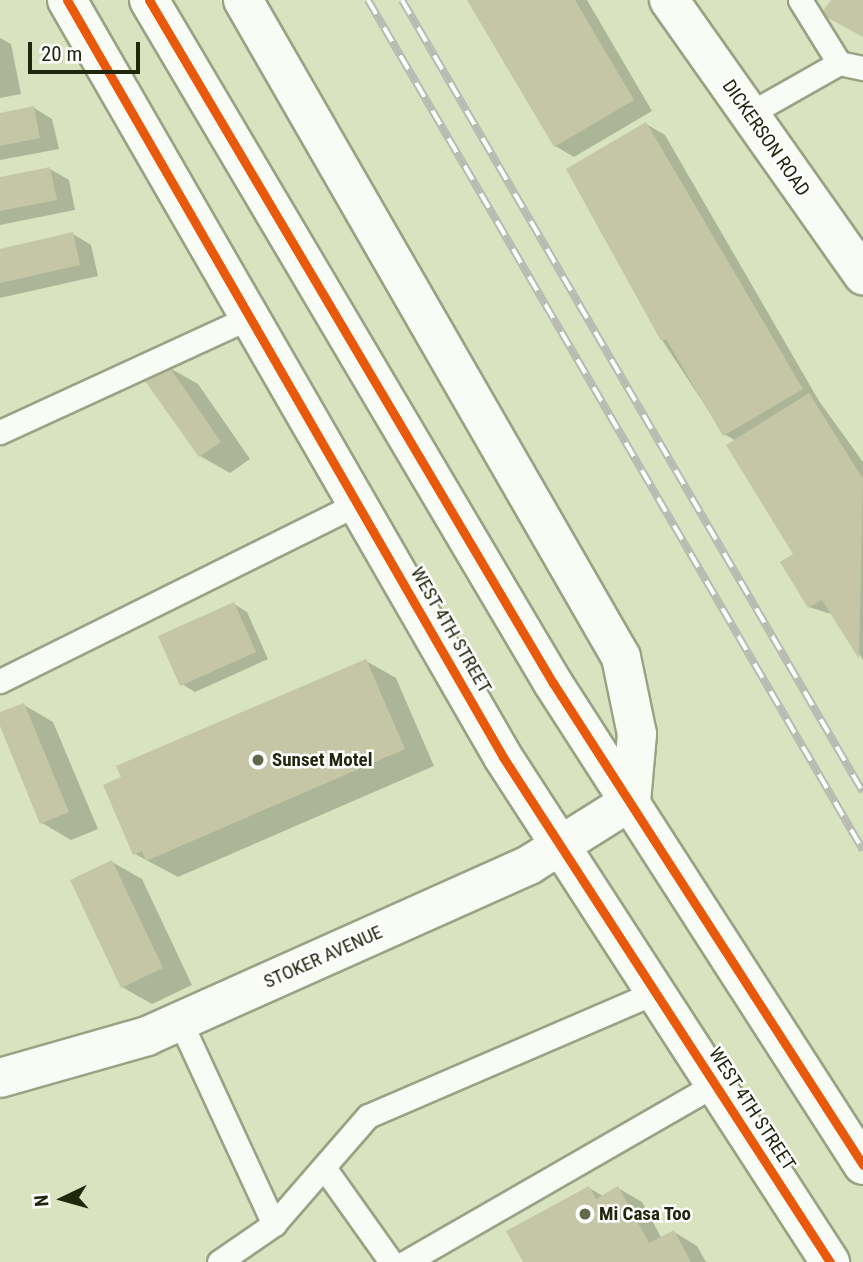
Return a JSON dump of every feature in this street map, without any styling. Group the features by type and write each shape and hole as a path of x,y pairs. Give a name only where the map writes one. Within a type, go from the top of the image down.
{"main road":[{"name":"WEST 4TH STREET","path":"67,0 252,316 503,757 830,1262"},
{"path":"149,0 546,671 863,1165"},
{"path":"243,0 621,657 637,734 631,801"},
{"name":"DICKERSON ROAD","path":"669,0 862,272"},
{"name":"STOKER AVENUE","path":"0,1078 180,1021 561,846 631,801"}],"lane":[{"path":"800,0 839,63"},
{"path":"749,114 839,63 863,68"},
{"path":"0,432 252,316"},
{"path":"0,681 359,503"},
{"path":"219,1262 274,1224 325,1169 368,1115 656,992"},
{"path":"180,1021 274,1224"},
{"path":"406,1262 715,1084"},
{"path":"325,1169 391,1262"}],"building":[{"path":"467,0 575,0 634,100 554,147"},
{"path":"831,0 863,0 863,37 821,14"},
{"path":"34,106 40,138 0,146 0,113"},
{"path":"646,122 803,389 723,436 666,339 661,341 566,169"},
{"path":"50,167 57,200 0,211 0,177"},
{"path":"73,232 80,265 0,283 0,249"},
{"path":"168,365 221,442 199,457 145,381"},
{"path":"809,393 863,479 859,659 822,600 808,608 780,562 793,554 726,445"},
{"path":"234,602 256,652 180,686 158,636"},
{"path":"366,659 405,749 146,861 142,851 133,855 103,785 121,777 116,766"},
{"path":"24,703 69,812 40,824 0,726 0,712"},
{"path":"112,860 163,968 121,988 70,880"},
{"name":"Mi Casa Too","path":"589,1186 596,1199 618,1186 649,1243 674,1230 691,1262 523,1262 506,1231"}],"railway":[{"path":"368,0 863,850"},
{"path":"402,0 863,792"}],"cycle path":[{"path":"67,0 503,757 830,1262"},
{"path":"149,0 553,683 863,1165"}],"place":[{"name":"Sunset Motel","path":"258,760"},
{"name":"Mi Casa Too","path":"585,1214"}]}
